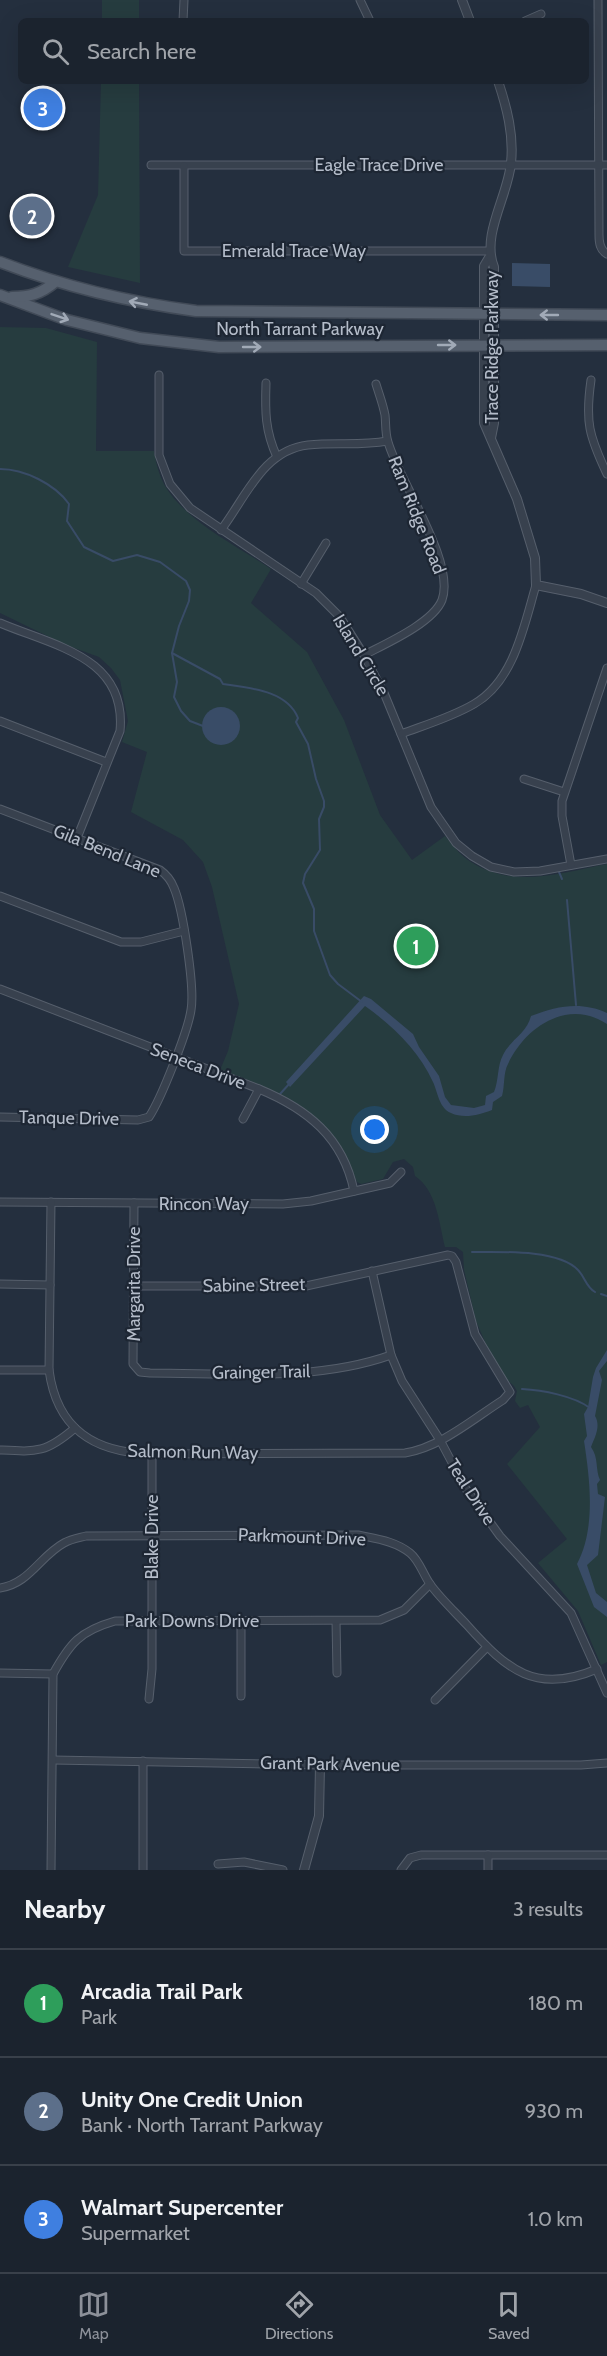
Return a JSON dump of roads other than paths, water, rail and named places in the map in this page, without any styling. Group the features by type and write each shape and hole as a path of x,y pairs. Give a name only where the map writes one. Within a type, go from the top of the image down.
{"main road":[{"name":"North Tarrant Parkway","path":"0,262 80,290 144,304 196,311 607,315"},
{"path":"3,296 24,297 42,292 54,282"},
{"name":"North Tarrant Parkway","path":"3,296 67,320 140,338 219,347 607,345"}],"street":[{"path":"183,0 183,18"},
{"path":"360,0 369,18"},
{"path":"462,0 470,18"},
{"path":"598,0 598,235 605,253"},
{"path":"532,18 541,14"},
{"name":"Trace Ridge Parkway","path":"401,734 474,704 494,689 512,660 536,585 535,558 517,498 501,468 484,423 482,345 494,267 490,254 499,207 511,165 512,136 499,84"},
{"path":"598,87 607,87"},
{"name":"Eagle Trace Drive","path":"151,165 607,165"},
{"name":"Emerald Trace Way","path":"184,166 184,251 490,254"},
{"name":"Trace Ridge Parkway","path":"488,314 494,345 494,423 491,439"},
{"name":"Island Circle","path":"159,375 158,445 165,474 183,502 333,609 364,655 384,693 432,807 443,826 463,849 481,862 503,871 526,873 607,859"},
{"path":"591,380 587,408 590,430 607,474"},
{"path":"266,383 265,412 269,439 277,457"},
{"name":"Ram Ridge Road","path":"364,655 407,631 433,613 441,600 445,584 438,555 387,441 384,412 376,384"},
{"path":"222,530 261,472 277,457 290,450 308,445 365,445 387,441"},
{"path":"301,584 326,543"},
{"path":"536,585 581,594 607,603"},
{"path":"0,623 69,651 99,668 115,688 122,714 120,730 77,838"},
{"path":"571,865 562,816 564,792 607,668"},
{"path":"0,721 106,762"},
{"path":"524,778 564,792"},
{"name":"Gila Bend Lane","path":"0,809 160,870 169,877 175,888 184,931 193,999 191,1013 152,1113 146,1119 138,1120"},
{"path":"0,896 121,942 141,942 184,931"},
{"name":"Seneca Drive","path":"0,989 259,1089 294,1105 318,1124 335,1146 347,1167 354,1191"},
{"path":"243,1119 259,1089"},
{"name":"Tanque Drive","path":"0,1117 138,1120"},
{"name":"Rincon Way","path":"0,1202 283,1204 311,1201 390,1183 401,1172"},
{"name":"Salmon Run Way","path":"51,1202 49,1370 52,1391 66,1418 94,1443 127,1454 152,1455 405,1453 419,1451 440,1440"},
{"name":"Margarita Drive","path":"134,1203 134,1364"},
{"name":"Sabine Street","path":"134,1286 306,1286 433,1257 452,1256 456,1262 475,1334 510,1392 503,1400 440,1440"},
{"name":"Teal Drive","path":"372,1271 391,1355 402,1381 440,1440 466,1489 500,1536 571,1613 607,1693"},
{"path":"0,1284 50,1285"},
{"name":"Grainger Trail","path":"134,1364 140,1372 150,1373 326,1372 391,1355"},
{"path":"0,1371 49,1370"},
{"path":"0,1450 44,1450 59,1442 75,1428"},
{"name":"Blake Drive","path":"148,1699 152,1669 152,1455"},
{"name":"Parkmount Drive","path":"0,1588 12,1586 28,1576 48,1555 72,1539 86,1536 358,1535 394,1543 412,1554 430,1584 487,1647 519,1672 540,1679 558,1680 578,1677 597,1669"},
{"name":"Park Downs Drive","path":"51,1870 53,1674 67,1648 90,1629 115,1621 336,1622 380,1620 404,1610 430,1584"},
{"path":"241,1622 241,1696"},
{"path":"336,1622 337,1673"},
{"path":"435,1700 487,1647"},
{"path":"0,1674 53,1674"},
{"name":"Grant Park Avenue","path":"52,1760 320,1765 581,1765 607,1763"},
{"path":"143,1761 143,1870"},
{"path":"304,1870 319,1816 320,1765"},
{"path":"401,1870 410,1858 421,1855 607,1856"},
{"path":"488,1855 488,1870"},
{"path":"218,1864 244,1862 283,1870"}],"water":[{"path":"512,263 550,264 550,287 512,286"},
{"path":"221,707 235,712 240,726 235,740 221,745 207,740 202,726 207,712"},
{"path":"364,996 371,999 413,1034 439,1076 445,1097 451,1105 474,1108 485,1105 486,1096 494,1092 503,1055 526,1027 531,1016 560,1007 588,1007 607,1013 607,1024 592,1017 577,1014 563,1015 549,1020 525,1038 516,1051 505,1071 502,1096 493,1102 492,1110 477,1115 461,1116 444,1108 433,1082 413,1050 395,1031 365,1006 290,1087 286,1082"},
{"path":"607,1350 607,1361 599,1371 602,1380 595,1416 597,1428 591,1447 600,1480 597,1484 598,1494 605,1497 598,1555 587,1565 596,1593 607,1602 607,1617 594,1607 577,1564 587,1535 590,1504 584,1414 588,1407 596,1368"}],"waterway":[{"path":"0,469 29,475 56,490 69,504 67,521 84,547 113,561 137,555 160,562 186,581 190,590 189,601 172,653 177,682 174,697 181,711 190,721 203,726"},
{"path":"172,653 220,679 223,684 255,689 276,696 285,701 298,718 296,722 308,744 324,801 319,819 320,850 305,874 303,883 314,909 314,931 330,975 362,1002"},
{"path":"559,872 562,879"},
{"path":"567,900 576,1005"},
{"path":"280,1094 290,1083"},
{"path":"472,1252 528,1253 557,1258 578,1270 595,1292"},
{"path":"601,1294 607,1296"},
{"path":"522,1389 558,1394 590,1408"}],"place":[{"name":"Walmart Supercenter","path":"43,108"},
{"name":"Unity One Credit Union","path":"32,216"},
{"name":"Arcadia Trail Park","path":"416,946"}]}
